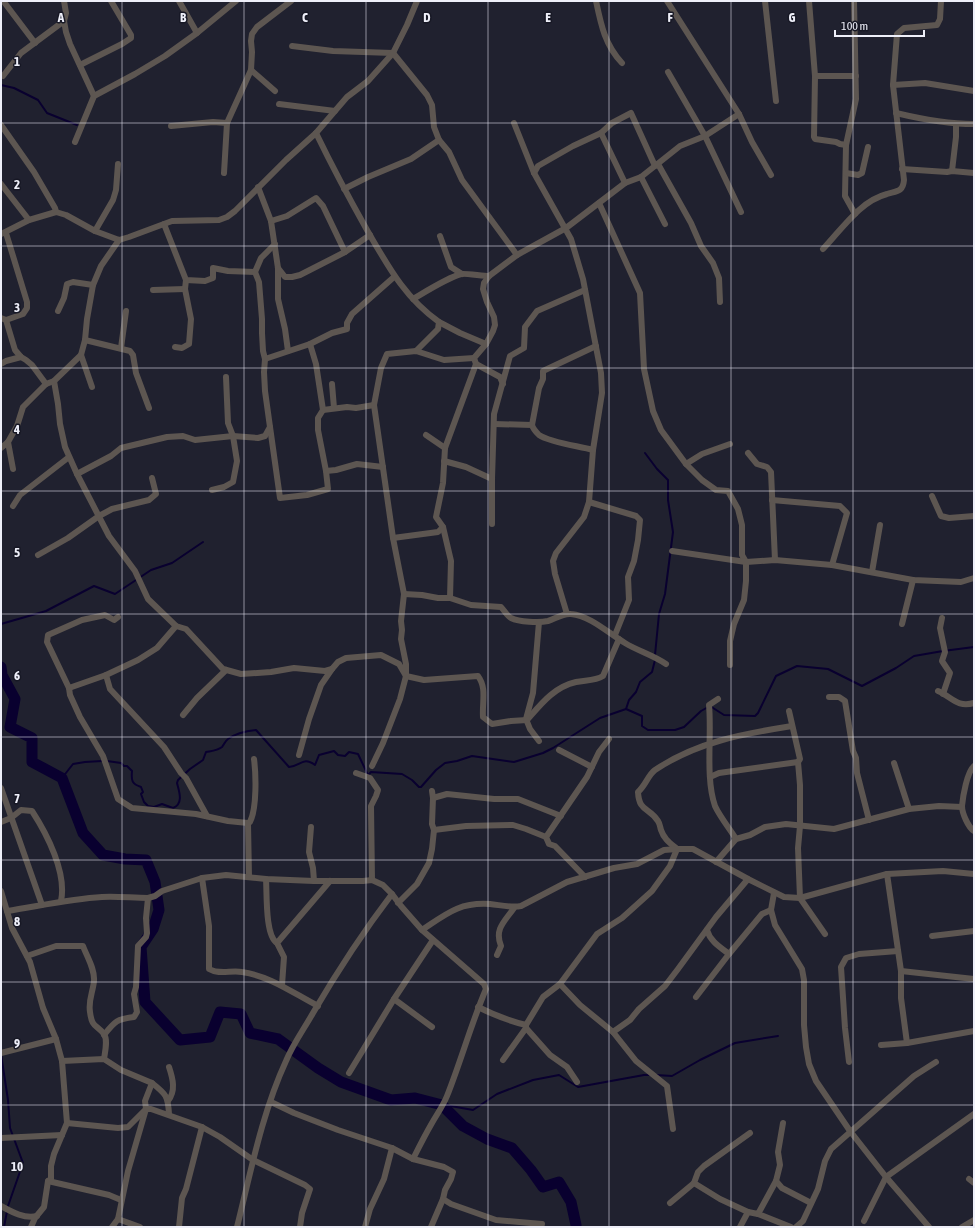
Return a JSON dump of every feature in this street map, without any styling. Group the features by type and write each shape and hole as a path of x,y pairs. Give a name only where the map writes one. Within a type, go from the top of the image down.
{"street":[{"path":"64,1 66,13 64,21 70,44 94,96"},
{"path":"80,65 131,38 131,35 110,1"},
{"path":"179,1 197,33"},
{"path":"75,142 94,96 165,56 197,33 236,1"},
{"path":"224,173 227,123 251,70 251,38 253,31 291,1"},
{"path":"46,384 32,365 14,350 3,319 23,314 27,308 27,302 3,233 29,220 56,212 66,215 95,231 119,240 172,221 210,221 227,217 316,133 348,97 368,81 393,53 417,1"},
{"path":"596,1 603,33 615,55 622,64"},
{"path":"667,1 739,114 752,142 771,175"},
{"path":"765,1 776,101"},
{"path":"809,1 814,76 814,137 815,139 846,145"},
{"path":"854,1 856,99 846,145 845,196 855,214"},
{"path":"822,249 867,203 878,196 901,190 904,186 893,85 897,34 904,28 937,25 940,19 941,1"},
{"path":"4,3 34,43"},
{"path":"3,76 21,53 64,21"},
{"path":"292,46 333,51 393,53 427,95 432,105 434,127 439,140 449,152 462,180 517,255"},
{"path":"251,70 275,91"},
{"path":"668,72 705,136 741,212"},
{"path":"814,76 856,76"},
{"path":"893,85 925,83 974,91"},
{"path":"279,104 335,111"},
{"path":"534,173 538,166 573,146 601,133 612,123 631,113 656,165 691,223 701,246 713,263 719,278 720,302"},
{"path":"896,113 956,124 974,124"},
{"path":"450,598 451,561 443,527 436,516 443,483 445,448 475,361 486,344 495,325 494,317 487,302 484,283 489,276 517,255 566,228 625,183 641,177 680,146 705,136 739,114"},
{"path":"171,126 213,122 227,123"},
{"path":"514,123 534,173 571,239 585,290 601,373 602,393 593,450 589,502 584,517 556,553 553,561 555,574 567,614"},
{"path":"952,171 956,124"},
{"path":"1,125 34,172 56,212"},
{"path":"316,133 344,189 394,277 412,299 439,322 486,344"},
{"path":"601,133 625,183"},
{"path":"344,189 411,159 439,140"},
{"path":"846,173 858,175 862,173 868,147"},
{"path":"95,231 113,200 116,190 118,164"},
{"path":"902,169 974,173"},
{"path":"641,177 665,224"},
{"path":"1,184 29,220"},
{"path":"258,187 271,220 278,268 278,299 285,329 288,351"},
{"path":"271,220 287,216 316,198 323,206 345,252"},
{"path":"599,203 640,293 644,369 653,411 661,430 686,464 702,480 716,490 728,491 738,510 742,525 742,555 746,562 746,581 744,600 734,624 730,641 730,665"},
{"path":"164,224 186,280 191,319 189,344 182,348 175,346"},
{"path":"278,268 285,277 300,275 345,252 370,235"},
{"path":"440,236 451,267 462,274 489,276"},
{"path":"1,448 8,442 23,407 46,384 54,381 81,355 86,340 87,319 93,285 101,266 119,240"},
{"path":"275,244 261,258 255,272 259,282 263,351 265,359 265,391 280,498 307,495 328,489 318,430 318,418 323,410 316,364 310,344"},
{"path":"186,280 205,281 213,278 213,268 228,271 255,272"},
{"path":"412,299 462,274"},
{"path":"265,359 310,344 332,333 347,329 347,323 352,314 394,277"},
{"path":"58,311 64,298 67,284 73,282 93,285"},
{"path":"153,290 186,289"},
{"path":"492,524 494,414 510,356 524,348 525,327 537,311 585,290"},
{"path":"121,348 126,311"},
{"path":"416,351 438,329 439,322"},
{"path":"86,340 130,351 136,373 150,408"},
{"path":"593,450 548,439 539,434 532,425 539,388 543,379 543,371 596,346"},
{"path":"372,766 383,743 400,699 406,676 405,657 401,639 404,594 374,405 381,368 387,354 416,351 444,360 475,361 500,377 502,384"},
{"path":"81,355 92,387"},
{"path":"1,364 21,357"},
{"path":"212,490 224,488 232,482 237,461 233,436 228,423 226,378"},
{"path":"54,381 60,424 65,447 69,457 109,536 135,571 148,599 176,626 186,629 223,670 248,674 294,668 325,671 332,669"},
{"path":"332,384 334,408"},
{"path":"323,410 334,408 356,408 374,405"},
{"path":"494,424 532,425"},
{"path":"77,474 111,456 121,448 167,437 183,436 195,440 233,436 258,438 265,436 270,428"},
{"path":"426,435 445,448"},
{"path":"8,442 13,469"},
{"path":"686,464 702,454 730,444"},
{"path":"748,453 757,464 767,467 771,472 775,560"},
{"path":"13,506 20,495 69,457"},
{"path":"444,461 466,467 492,479"},
{"path":"326,471 336,470 357,464 383,467"},
{"path":"38,555 68,538 99,516 112,509 149,500 156,494 152,478"},
{"path":"932,496 941,516 950,518 974,516"},
{"path":"772,500 840,506 847,513 832,565"},
{"path":"299,755 309,719 321,685 338,662 346,658 381,655 399,664 406,676 424,680 478,676 483,682 483,717 492,724 527,720 545,699 564,685 598,679 603,676 629,600 628,577 634,562 640,520 636,516 589,502"},
{"path":"872,572 880,524"},
{"path":"394,538 438,532 443,527"},
{"path":"672,551 746,562 775,560 832,565 913,580 961,582 974,578"},
{"path":"902,624 913,580"},
{"path":"404,594 450,598 471,604 501,607 511,618 539,622 548,621 567,614 583,617 625,643 654,656 666,664"},
{"path":"118,617 114,620 105,615 82,620 48,635 47,642 69,688 70,695 80,717 103,756 118,799 132,808 196,814 228,821 250,822 254,814 256,771 254,759"},
{"path":"942,618 940,628 944,650 942,661 950,673 940,692 964,706 974,703"},
{"path":"539,622 533,693 527,714 530,729 539,741"},
{"path":"69,688 106,675 138,660 157,648 176,626"},
{"path":"183,715 197,698 226,670"},
{"path":"106,675 110,689 164,747 186,778 206,816"},
{"path":"829,697 839,697 845,701 853,751 856,758 869,820"},
{"path":"718,699 709,705 710,777 716,807 736,840"},
{"path":"789,711 800,759 798,762 800,785 800,826 798,848 800,898 825,934"},
{"path":"677,849 665,839 659,822 638,801 638,792 644,787 653,771 680,755 710,743 746,733 792,726"},
{"path":"546,837 587,778 599,752 609,739"},
{"path":"559,750 592,767"},
{"path":"710,777 719,773 798,762"},
{"path":"894,763 909,809"},
{"path":"974,766 971,769 968,779 962,807 969,826 974,831"},
{"path":"356,773 370,778 378,790 371,806 372,880"},
{"path":"1,788 42,906"},
{"path":"398,903 417,884 429,862 434,830 432,824 432,791"},
{"path":"433,798 447,794 494,799 518,799 560,816"},
{"path":"716,862 736,840 750,835 765,826 786,824 834,829 909,809 939,806 962,807"},
{"path":"1,822 11,818 21,810 32,811 50,843 60,874 62,895 61,901"},
{"path":"248,822 249,877"},
{"path":"434,830 466,826 513,826 526,829 546,837 549,844 555,846 585,877"},
{"path":"312,827 309,852 313,868 314,881"},
{"path":"503,1060 543,997 560,984 597,934 622,918 652,892 670,866 677,849"},
{"path":"422,930 448,912 464,905 476,903 503,905 514,908 567,882 614,868 637,864 664,850 693,850 784,897 800,898 887,874 943,871 974,874"},
{"path":"887,874 901,971 901,998 907,1043"},
{"path":"7,911 42,906 61,901 104,897 148,898 155,896 162,891 202,878 226,875 266,879 314,881 372,880 383,885 422,930 484,984 486,989 478,1007 466,1045 444,1102 413,1159"},
{"path":"202,878 209,926 209,969 213,971 253,974 282,985 318,1006"},
{"path":"266,879 270,929 274,941 277,943 284,957 282,985"},
{"path":"613,1032 630,1020 639,1009 665,986 748,879"},
{"path":"277,943 330,881"},
{"path":"1,891 12,928 30,962 42,1008 56,1039 62,1061 67,1123 54,1154 51,1166 51,1179 48,1181 44,1207 35,1218 31,1227"},
{"path":"774,893 771,910 775,925 802,969 804,980 804,1025 806,1047 809,1064 816,1082 850,1131 886,1177 929,1227"},
{"path":"237,1227 253,1160 286,1060 318,1006 376,915 392,894"},
{"path":"104,1035 113,1024 120,1019 134,1017 137,1012 134,994 136,987 138,946 146,937 148,898"},
{"path":"497,955 501,946 498,938 499,930 514,908"},
{"path":"696,996 762,914 771,910"},
{"path":"707,930 708,935 714,942 729,954"},
{"path":"932,936 974,931"},
{"path":"349,1073 433,940"},
{"path":"27,956 56,946 83,946 93,970 94,981 89,1001 91,1018 93,1025 104,1035 106,1042 104,1059"},
{"path":"849,1062 841,968 846,958 859,954 898,951"},
{"path":"901,971 974,979"},
{"path":"560,984 580,1005 613,1032 636,1061 667,1086 673,1129"},
{"path":"394,1000 432,1027"},
{"path":"478,1007 526,1026 550,1055 567,1067 577,1082"},
{"path":"881,1045 907,1043 974,1031"},
{"path":"1,1053 56,1039"},
{"path":"62,1061 104,1059 121,1070 152,1083 164,1093 168,1101 169,1114"},
{"path":"796,1227 802,1221 818,1189 825,1160 831,1149 914,1076 936,1062"},
{"path":"168,1101 172,1096 173,1085 169,1068"},
{"path":"112,1227 118,1219 128,1171 146,1109 145,1101 152,1083"},
{"path":"271,1102 294,1113 338,1130 392,1148 413,1159 444,1167 453,1172 431,1227"},
{"path":"67,1123 118,1128 128,1127 146,1109 151,1109 169,1114 202,1127 220,1137 253,1160 305,1185 310,1189 302,1213 300,1227"},
{"path":"864,1221 886,1177 974,1114"},
{"path":"758,1214 776,1182 780,1165 778,1152 783,1123"},
{"path":"179,1227 182,1198 186,1189 202,1127"},
{"path":"670,1203 694,1183 698,1172 704,1166 750,1133"},
{"path":"1,1138 62,1134"},
{"path":"365,1227 370,1209 384,1179 392,1148"},
{"path":"48,1181 92,1191 121,1200"},
{"path":"776,1182 782,1188 810,1203"},
{"path":"694,1183 720,1199 748,1212 758,1214 791,1227"},
{"path":"443,1199 452,1204 514,1225 542,1224"},
{"path":"1,1206 18,1214 32,1217 38,1216"},
{"path":"740,1227 748,1212"},
{"path":"118,1219 140,1227"},
{"path":"962,1227 974,1220"}],"waterway":[{"path":"1,85 14,88 38,100 47,113 77,125"},
{"path":"645,453 657,469 668,480 668,500 673,532 665,594 659,614 655,655"},
{"path":"1,624 46,611 94,586 115,594 151,570 172,563 203,542"},
{"path":"107,761 121,763 132,771 133,782 141,787 143,792 141,794 144,802 148,806 154,807 162,804 173,808 179,804 180,800 180,793 177,783 178,780 203,760 206,752 214,751 220,748 234,735 256,730 289,767 305,761 311,762 315,765 319,755 334,751 338,755 345,756 349,752 358,754 368,775 371,772 402,774 421,787 436,770 445,763 472,756 514,762 543,753 600,718 626,709 642,716 642,726 648,730 675,730 684,727 701,711 710,706 724,715 755,716 758,713 776,676 797,666 828,669 862,686 896,668 914,656 974,647"},
{"path":"626,709 629,700 636,692 640,682 652,672 655,660"},
{"path":"1,667 2,675 15,699 10,727 32,738 32,762 62,778 83,833 103,855 125,859 146,860 155,882 159,910 153,929 141,947 145,1002 180,1040 210,1037 220,1012 241,1014 250,1033 278,1039 318,1068 341,1082 391,1100 415,1098 442,1105 463,1126 487,1139 512,1148 543,1187 559,1182 571,1202 576,1227"},
{"path":"62,778 73,764 102,761"},
{"path":"656,1075 672,1076 735,1043 778,1036"},
{"path":"1,1054 8,1100 10,1128 23,1163 8,1206 4,1227"},
{"path":"445,1105 473,1110 497,1094 533,1080 559,1075 578,1087 649,1075"}]}
